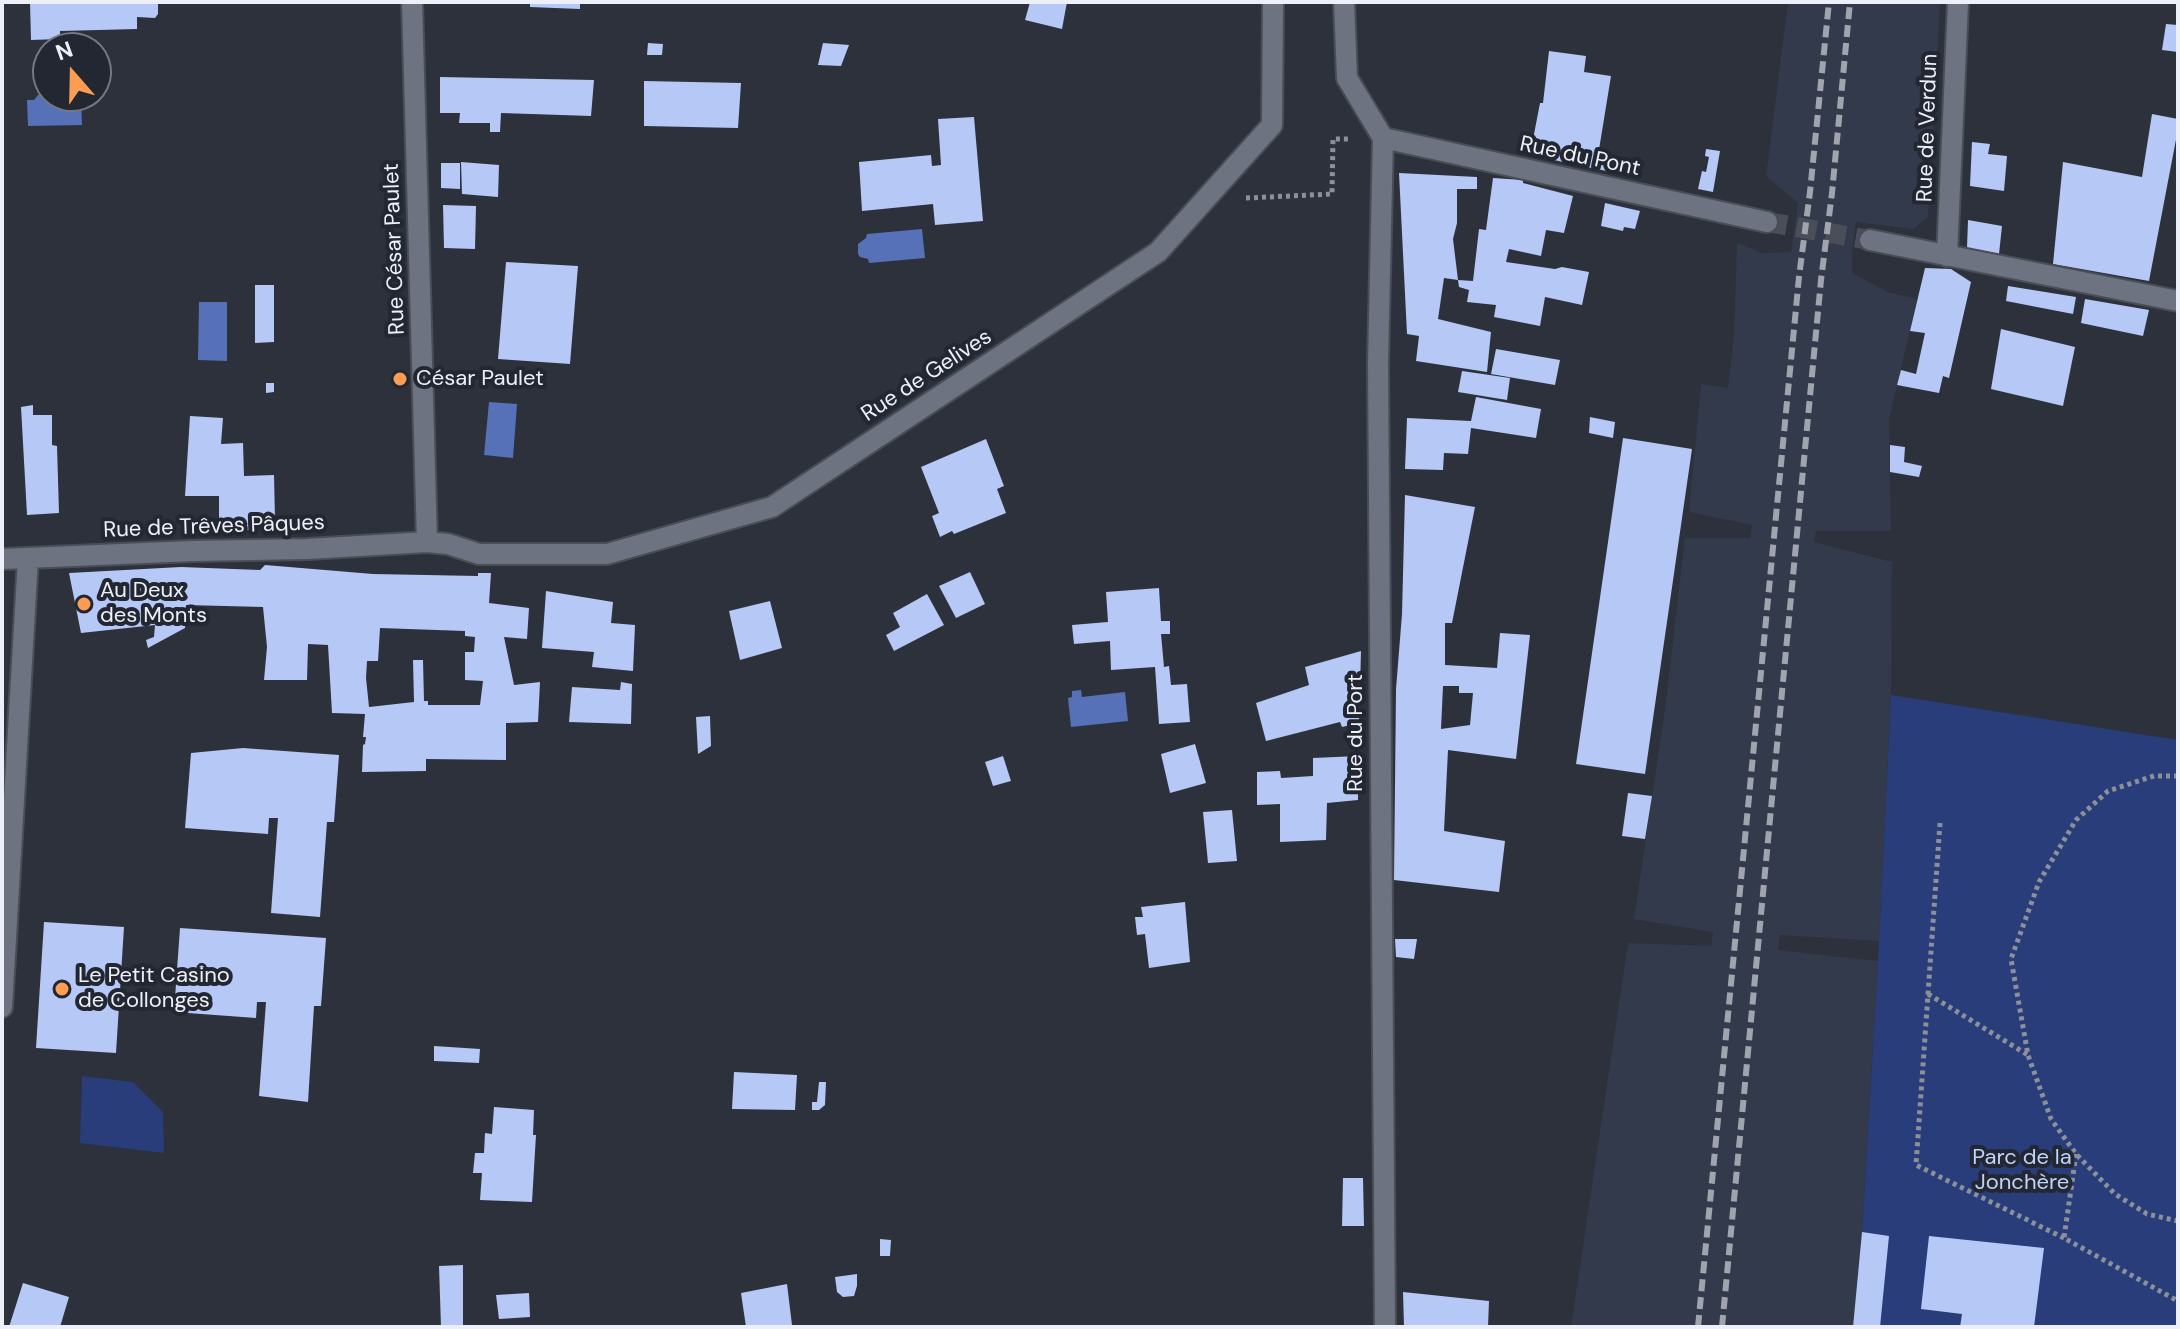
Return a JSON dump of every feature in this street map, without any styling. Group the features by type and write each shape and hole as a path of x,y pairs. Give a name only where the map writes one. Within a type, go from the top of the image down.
{"street":[{"name":"Rue César Paulet","path":"412,2 427,542"},
{"name":"Rue de Gelives","path":"427,542 448,544 479,554 607,554 772,507 1158,252 1272,125 1273,2"},
{"path":"1344,2 1347,78 1383,138"},
{"name":"Rue de Verdun","path":"1947,256 1958,2"},
{"name":"Rue du Pont","path":"1383,138 1767,222"},
{"name":"Rue du Port","path":"1383,138 1378,363 1385,1327"},
{"path":"1870,240 2178,301"},
{"name":"Rue de Trêves Pâques","path":"2,559 427,542"},
{"path":"2,1007 28,558"}],"path":[{"path":"1205,200 1332,194 1333,139"},
{"path":"2178,776 2154,776 2108,791 2076,820 2039,882 2011,959 2028,1055 2051,1119 2076,1154 2115,1194 2147,1214 2178,1221"},
{"path":"1940,823 1916,1165 2064,1238 2178,1301"},
{"path":"1928,994 2028,1055"},
{"path":"2064,1238 2076,1154"}],"shaded area":[{"path":"1788,2 1940,2 1928,217 1913,229 1856,222 1852,252 1852,273 1888,292 1917,299 1889,420 1891,531 1816,531 1814,542 1892,562 1891,695 1879,941 1780,935 1778,950 1878,961 1862,1232 1853,1327 1571,1327 1628,943 1711,946 1713,932 1634,919 1665,709 1685,538 1750,538 1752,525 1689,512 1701,384 1728,388 1734,336 1737,244 1761,253 1791,252 1798,203 1766,176"},
{"path":"27,100 32,100 32,112 82,112 82,125 28,126"},
{"path":"922,229 925,258 869,263 868,259 858,254 858,244 867,234"},
{"path":"199,302 227,302 227,361 198,360"},
{"path":"489,402 517,404 513,458 484,455"},
{"path":"1081,690 1082,697 1125,692 1128,721 1071,727 1068,698 1072,697 1072,691"}],"green space":[{"name":"Parc de la Jonchère","path":"1891,695 2178,740 2178,1327 1853,1327 1862,1232"},
{"path":"82,1076 133,1082 163,1112 164,1153 80,1143"}],"building":[{"path":"30,2 158,2 155,18 137,17 137,29 32,32 31,40"},
{"path":"530,2 580,2 580,9 530,7"},
{"path":"1030,2 1067,2 1062,29 1025,20"},
{"path":"2166,24 2178,25 2178,52 2162,50"},
{"path":"648,43 663,44 662,55 647,55"},
{"path":"823,43 849,45 841,66 818,65"},
{"path":"1549,51 1586,56 1584,72 1611,76 1597,162 1617,166 1616,173 1530,155 1540,103 1543,103"},
{"path":"440,77 594,80 591,116 501,113 500,132 490,132 490,123 459,123 460,113 440,113"},
{"path":"644,81 741,83 738,128 644,126"},
{"path":"2152,114 2178,119 2178,129 2149,281 2053,264 2063,162 2142,177"},
{"path":"974,117 983,221 935,225 933,204 862,211 859,162 931,155 932,166 941,165 938,119"},
{"path":"1972,142 1990,144 1988,154 2007,156 2004,191 1970,186"},
{"path":"1706,149 1720,151 1713,192 1698,189 1709,157 1705,156"},
{"path":"461,162 499,165 498,197 462,194"},
{"path":"441,163 460,163 460,189 441,188"},
{"path":"1399,173 1477,177 1477,189 1457,189 1457,223 1453,239 1458,280 1444,278 1438,319 1491,332 1487,372 1416,361 1419,336 1407,334"},
{"path":"1493,178 1523,180 1523,183 1573,196 1564,233 1546,230 1541,256 1509,249 1506,262 1589,272 1582,305 1545,297 1540,326 1494,317 1496,305 1467,302 1469,290 1459,287 1458,280 1473,281 1479,229 1486,230"},
{"path":"1605,203 1640,211 1635,229 1624,227 1623,231 1601,226"},
{"path":"443,205 476,206 475,249 444,248"},
{"path":"1968,220 2002,226 1999,254 1967,248"},
{"path":"506,262 578,266 570,364 498,359"},
{"path":"1925,268 1951,269 1971,282 1949,378 1943,376 1939,393 1897,385 1901,370 1916,374 1925,333 1910,331"},
{"path":"255,285 274,285 274,342 255,343"},
{"path":"2008,286 2076,297 2073,314 2006,301"},
{"path":"2085,299 2149,310 2143,336 2081,323"},
{"path":"2001,329 2075,347 2063,406 1991,389"},
{"path":"1496,349 1560,360 1555,385 1491,374"},
{"path":"1462,371 1510,378 1507,400 1458,392"},
{"path":"266,383 274,383 274,392 266,393"},
{"path":"1476,397 1541,409 1536,438 1471,428 1468,454 1444,453 1443,470 1405,469 1407,418 1471,421"},
{"path":"33,405 33,415 52,415 52,445 57,446 59,513 27,515 21,407"},
{"path":"190,416 223,418 221,444 243,443 244,476 274,475 275,519 252,530 219,531 219,496 185,496"},
{"path":"1590,417 1615,422 1613,438 1589,433"},
{"path":"1623,438 1692,449 1645,774 1576,764"},
{"path":"986,439 1004,486 997,489 1006,513 940,537 932,516 939,513 921,467"},
{"path":"1890,445 1905,447 1904,462 1922,466 1919,477 1890,472"},
{"path":"1405,495 1475,507 1452,623 1445,623 1445,665 1497,668 1500,633 1530,635 1516,759 1448,750 1444,831 1505,841 1499,892 1394,880 1396,689 1402,614","holes":["1443,686 1459,686 1459,693 1473,693 1470,725 1441,729"]},
{"path":"265,565 373,574 478,576 478,573 491,573 489,603 529,608 527,639 504,637 514,685 540,682 538,722 506,723 506,760 426,759 426,771 362,772 365,714 332,713 328,645 308,644 307,680 264,680 267,647 263,607 186,605 185,628 148,648 146,640 154,637 155,625 81,633 69,573 181,567 260,570","holes":["380,628 465,631 465,636 475,637 474,652 465,652 465,680 483,681 480,705 428,705 428,701 424,701 423,660 413,660 414,702 369,707 367,661 378,661"]},
{"path":"970,572 985,604 956,618 939,586"},
{"path":"1159,588 1161,621 1170,621 1170,634 1161,634 1164,667 1169,666 1171,685 1187,684 1190,722 1159,724 1155,667 1111,670 1110,641 1074,644 1072,625 1108,622 1106,592"},
{"path":"546,591 613,602 611,623 635,625 633,671 592,667 594,652 542,648"},
{"path":"927,594 944,625 894,651 886,635 900,627 893,613"},
{"path":"770,601 782,648 740,660 729,611"},
{"path":"1361,651 1359,723 1342,727 1340,722 1266,741 1256,703 1309,685 1305,667"},
{"path":"621,682 632,684 631,724 569,722 572,687 620,690"},
{"path":"710,716 711,746 698,754 696,717"},
{"path":"1195,744 1206,783 1170,793 1161,754"},
{"path":"243,748 339,755 334,822 327,822 320,917 271,913 278,818 269,818 268,834 185,828 191,753"},
{"path":"1003,756 1011,781 993,786 985,762"},
{"path":"1358,756 1358,800 1327,803 1326,840 1280,842 1280,804 1257,805 1257,772 1280,771 1281,778 1313,776 1313,758"},
{"path":"1628,793 1652,796 1645,839 1622,836"},
{"path":"1232,810 1237,861 1208,863 1203,812"},
{"path":"1185,902 1190,962 1149,968 1145,934 1137,935 1135,917 1143,917 1141,907"},
{"path":"44,922 124,927 116,1053 36,1048"},
{"path":"180,928 326,938 321,1006 314,1006 308,1102 259,1096 266,1002 257,1002 256,1018 174,1012"},
{"path":"1395,939 1417,939 1414,959 1396,957"},
{"path":"434,1046 480,1049 479,1063 434,1061"},
{"path":"734,1072 797,1075 795,1110 732,1109"},
{"path":"819,1082 826,1082 825,1105 819,1110 812,1110 812,1102 817,1102"},
{"path":"494,1107 534,1110 533,1135 536,1135 532,1202 480,1200 482,1173 473,1173 475,1153 484,1153 485,1133 492,1134"},
{"path":"1343,1178 1363,1178 1364,1226 1342,1226"},
{"path":"1862,1232 1889,1236 1880,1327 1853,1327"},
{"path":"1929,1236 2044,1248 2034,1327 1960,1327 1962,1314 1921,1309"},
{"path":"880,1239 891,1240 890,1256 880,1256"},
{"path":"463,1265 463,1327 441,1327 439,1266"},
{"path":"857,1274 854,1296 843,1297 837,1292 835,1277"},
{"path":"23,1283 69,1297 60,1327 9,1327"},
{"path":"787,1284 792,1325 746,1327 741,1293"},
{"path":"1403,1292 1489,1301 1488,1327 1404,1327"},
{"path":"529,1293 530,1317 499,1319 496,1295"}],"tunnel":[{"path":"1767,222 1870,240"}],"railway":[{"path":"1698,1327 1799,277 1829,2"},
{"path":"1722,1327 1850,2"}],"place":[{"name":"César Paulet","path":"400,379"},
{"name":"Au Deux des Monts","path":"84,604"},
{"name":"Le Petit Casino de Collonges","path":"62,989"}]}
